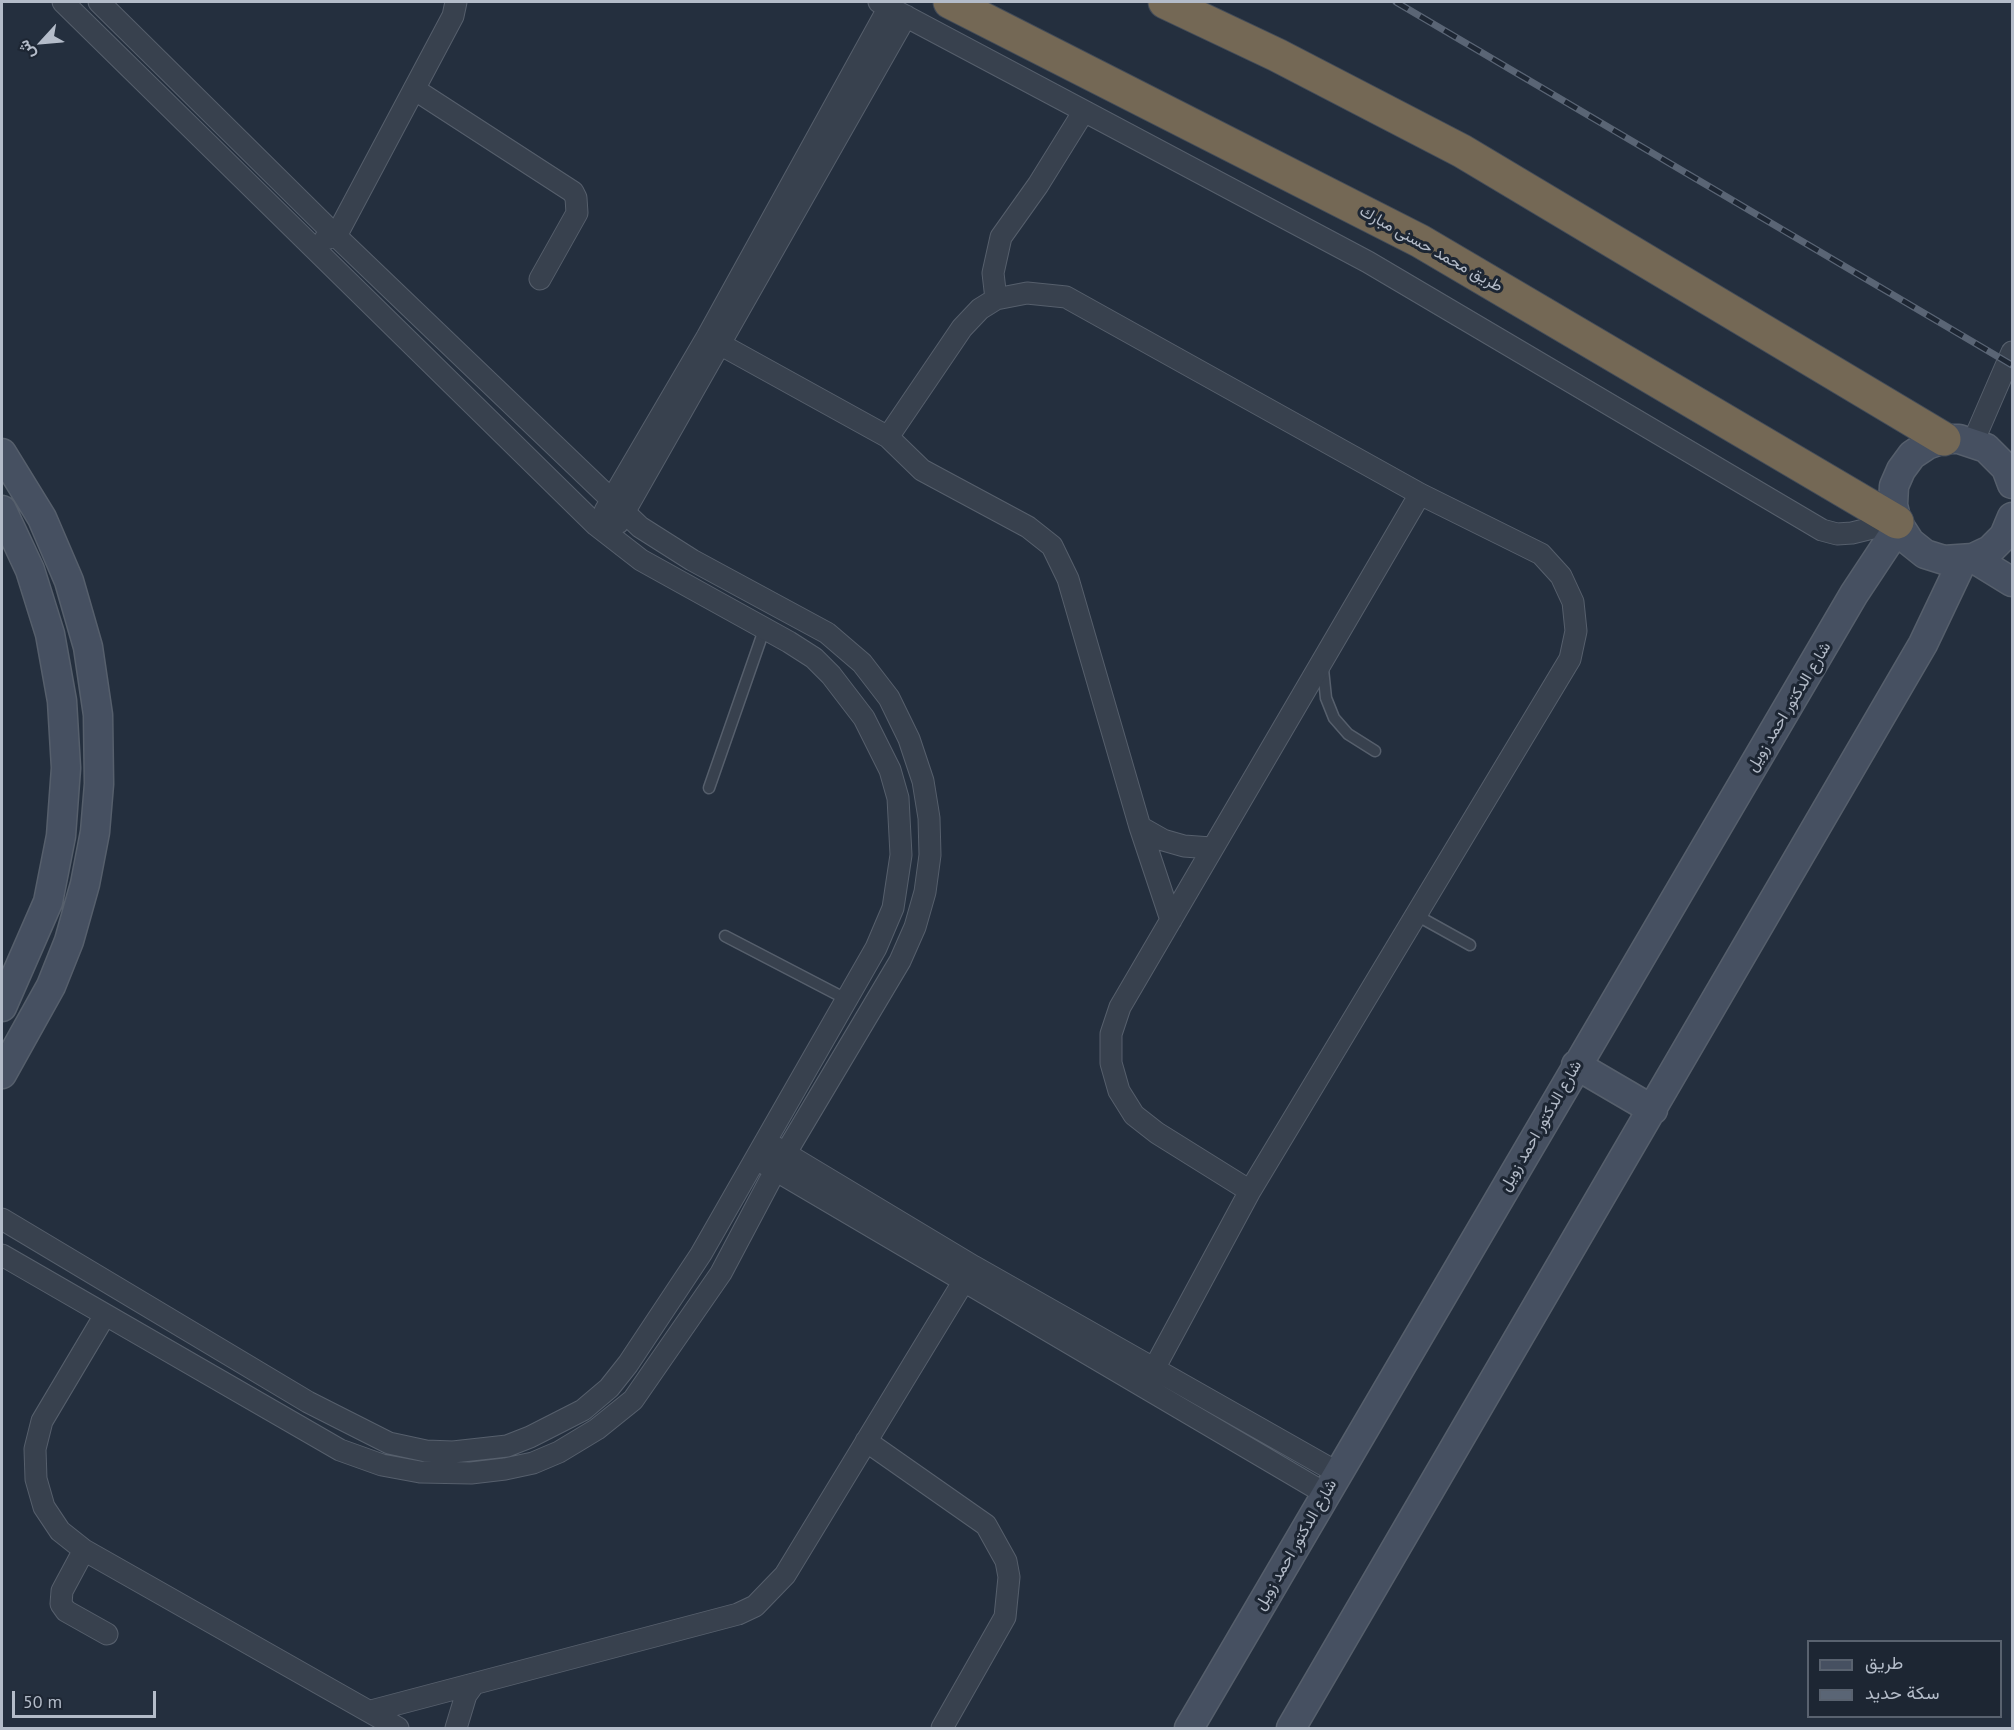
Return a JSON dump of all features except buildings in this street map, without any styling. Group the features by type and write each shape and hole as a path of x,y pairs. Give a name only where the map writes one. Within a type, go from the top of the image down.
{"highway":[{"name":"طريق محمد حسنى مبارك","path":"950,2 1233,143 1420,241 1898,524"},
{"path":"1165,2 1277,55 1462,151 1959,440"}],"street":[{"path":"2,1219 219,1350 366,1433 389,1443 426,1451 481,1450 507,1446 558,1425 583,1410 609,1388 701,1254 876,948 893,908 901,855 898,798 890,770 864,718 850,697 814,658 651,566 603,531 63,2"},
{"path":"2,1255 340,1450 382,1465 420,1472 471,1473 505,1469 559,1452 597,1430 633,1400 721,1273 780,1162 900,961 915,927 925,892 930,855 929,818 923,781 909,739 889,698 862,663 827,633 656,539 618,506 336,236 99,2"},
{"path":"311,244 336,236 453,16 456,2"},
{"path":"603,531 714,341 892,8 1368,262 1822,530 1837,534 1852,533 1898,524"},
{"path":"414,89 573,192 578,205 577,213 540,279"},
{"path":"996,299 993,273 1002,237 1038,185 1084,111"},
{"path":"888,436 962,328 980,309 996,299 1027,293 1066,297 1419,494 1541,554 1561,576 1573,602 1576,631 1570,659 1250,1191 1155,1367"},
{"path":"714,341 888,436 922,470 1028,527 1052,546 1068,579 1140,827 1171,920"},
{"path":"1959,440 2013,352"},
{"path":"2012,482 1997,456 1959,440 1927,445 1912,455 1900,470 1894,486 1893,505 1898,524 1910,542 1925,554 1944,560 1968,559 1990,550 2004,536 2013,517"},
{"path":"2,453 42,518 69,581 88,647 98,715 99,784 95,832 87,874 69,941 51,986 2,1074"},
{"path":"1250,1191 1157,1133 1134,1115 1116,1081 1111,1063 1111,1034 1120,1006 1419,494"},
{"path":"2,510 30,570 50,634 62,701 66,768 61,836 48,902 2,1007"},
{"name":"شارع الدكتور احمد زويل","path":"1189,1728 1576,1065 1898,524"},
{"path":"1968,559 2013,582"},
{"path":"1291,1728 1923,644 1968,559"},
{"path":"1140,827 1163,840 1184,846 1211,848"},
{"path":"1576,1065 1653,1110"},
{"path":"760,1150 968,1274 1332,1483"},
{"path":"968,1274 1155,1367 1332,1483"},
{"path":"371,1711 738,1614 755,1606 785,1575 968,1274"},
{"path":"105,1315 42,1421 35,1449 36,1479 44,1507 60,1531 84,1550 398,1728"},
{"path":"866,1441 986,1525 1006,1561 1010,1577 1005,1617 942,1728"},
{"path":"84,1550 62,1591 61,1604 66,1611 107,1634"},
{"path":"456,1728 463,1703 474,1684"}],"lane":[{"path":"709,788 764,630"},
{"path":"1325,656 1323,678 1326,698 1334,717 1348,734 1375,751"},
{"path":"1416,915 1470,945"},
{"path":"725,936 846,999"}],"railway":[{"path":"1396,2 2012,365"}]}
